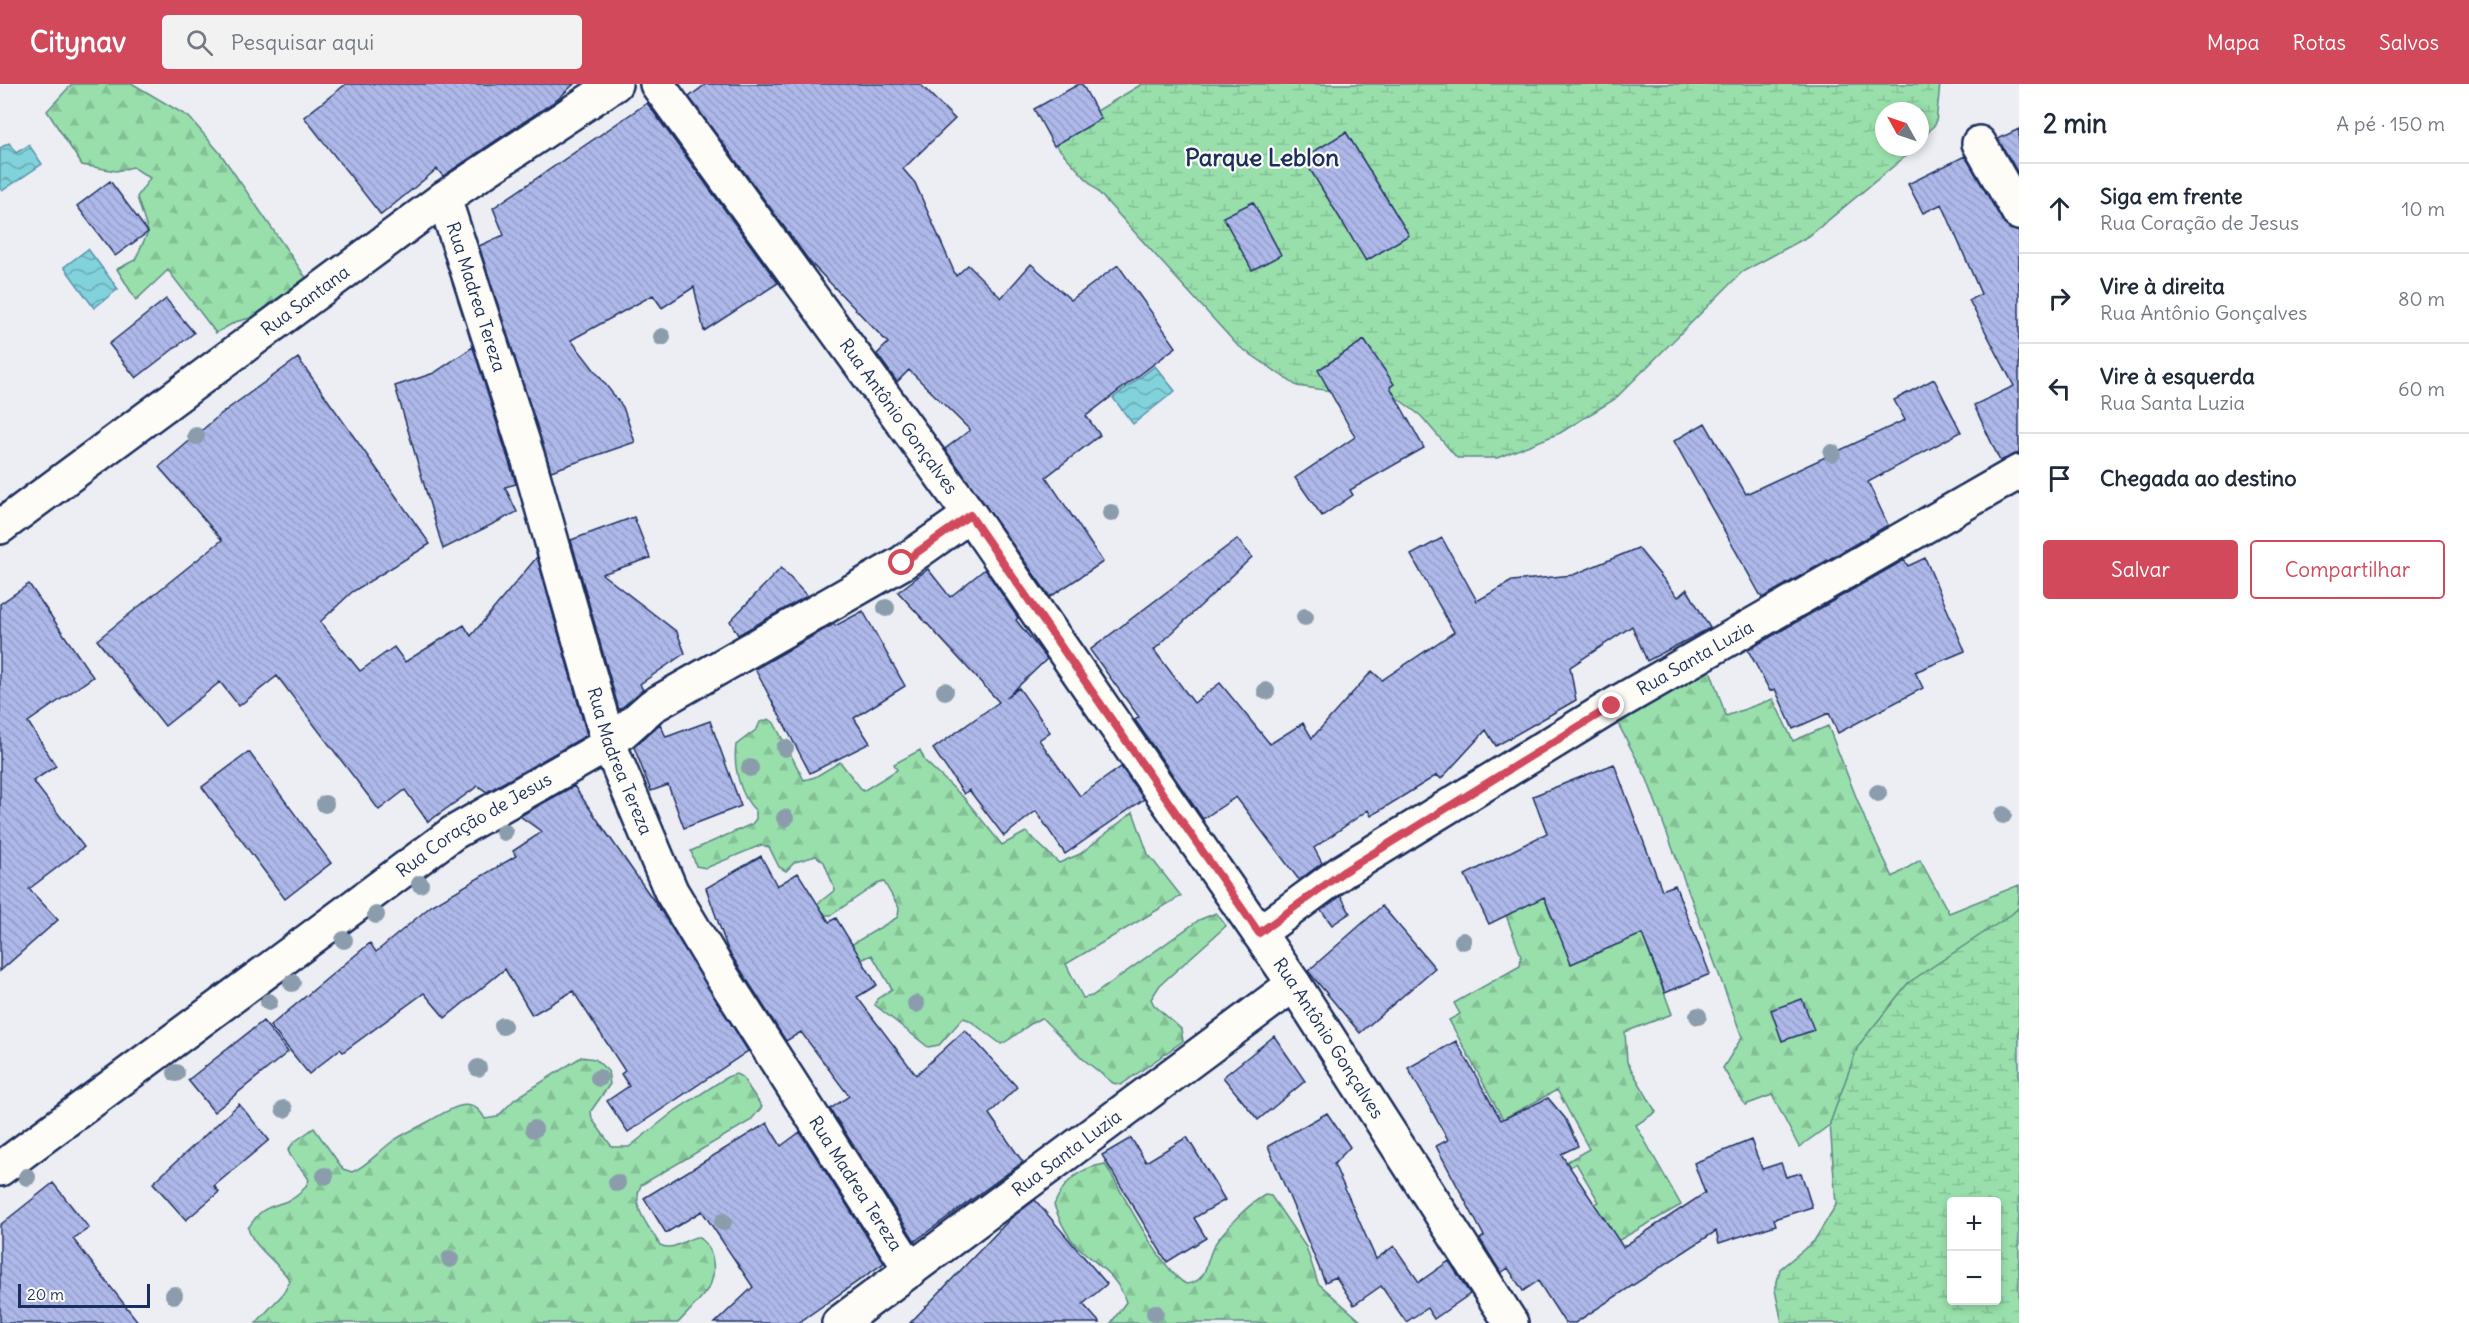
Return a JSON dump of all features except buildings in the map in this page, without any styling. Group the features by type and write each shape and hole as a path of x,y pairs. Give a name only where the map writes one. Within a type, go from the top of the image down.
{"street":[{"name":"Rua Santana","path":"0,527 444,198 615,84"},
{"name":"Rua Antônio Gonçalves","path":"657,84 970,515 1259,933 1511,1323"},
{"path":"1979,143 2019,213"},
{"name":"Rua Madrea Tereza","path":"444,198 529,461 609,744 671,891 722,976 911,1270"},
{"name":"Rua Santa Luzia","path":"1259,933 1343,872 1612,706 2019,472"},
{"name":"Rua Coração de Jesus","path":"0,1168 453,833 609,744 652,706 902,563 970,515"},
{"name":"Rua Santa Luzia","path":"838,1323 1294,984"}],"green space":[{"path":"72,84 133,84 189,117 220,153 307,279 262,315 235,322 216,333 168,270 136,300 117,269 135,260 148,232 137,197 150,178 133,167 116,171 82,165 47,111"},
{"path":"1142,84 1940,84 1936,123 1929,131 1929,102 1875,102 1875,156 1906,156 1809,236 1742,272 1615,399 1560,433 1497,458 1457,458 1421,416 1381,386 1338,392 1297,386 1237,345 1050,139"},
{"path":"1708,664 1726,716 1773,699 1793,741 1828,726 1866,822 1893,877 1920,860 1949,913 2019,885 2019,990 1799,1147 1772,1095 1745,1105 1723,1068 1742,1037 1647,779 1613,714"},
{"path":"769,719 774,723 804,780 815,777 840,762 863,791 897,770 894,764 920,750 925,761 965,799 1002,845 1026,832 1059,863 1080,854 1133,812 1148,854 1181,896 1066,964 1083,998 1092,996 1199,920 1216,913 1226,926 1160,985 1151,999 1154,1005 1181,1029 1183,1041 1121,1085 1113,1083 1083,1059 1042,1018 1001,1044 963,1018 939,1045 928,1047 875,1005 877,999 892,989 872,955 846,967 839,952 898,917 899,908 884,882 877,884 831,915 826,915 816,905 835,890 824,862 816,856 795,862 786,871 779,867 769,847 761,845 706,868 696,866 691,851 752,824 756,819 756,811 746,798 739,781 736,745 757,729 760,722"},
{"path":"1541,881 1642,933 1672,1014 1625,1032 1627,1062 1656,1112 1636,1125 1681,1205 1586,1259 1565,1221 1599,1202 1576,1163 1565,1171 1561,1165 1589,1149 1557,1090 1503,1119 1449,1020 1460,1014 1454,1003 1520,966 1521,956 1499,896"},
{"path":"2019,907 2019,1323 1782,1323 1775,1290 1780,1269 1814,1241 1836,1205 1830,1123 1858,1046 1908,983 2012,914"},
{"path":"581,1057 595,1059 608,1071 610,1084 591,1111 592,1119 612,1147 629,1147 676,1110 727,1077 736,1074 742,1077 762,1107 750,1121 641,1185 638,1193 639,1209 660,1245 670,1247 697,1237 710,1250 712,1257 713,1277 709,1287 678,1323 256,1323 283,1294 290,1281 255,1242 248,1228 267,1208 299,1194 309,1180 288,1150 294,1142 314,1128 343,1169 352,1172 363,1166 397,1138 449,1110 465,1105 473,1106 485,1119 497,1117 515,1099"},
{"path":"1105,1164 1165,1264 1186,1284 1200,1279 1213,1247 1239,1216 1265,1195 1271,1196 1306,1247 1318,1283 1363,1323 1111,1323 1126,1302 1122,1293 1106,1271 1073,1242 1063,1227 1054,1205 1063,1189 1080,1172"}],"water":[{"path":"9,143 16,153 29,145 42,164 2,191 0,188 0,148"},
{"path":"88,249 118,289 94,308 64,267"},
{"path":"1155,366 1175,391 1133,424 1113,398"}],"district":[{"name":"Parque Leblon","path":"1262,158"}],"route":[{"path":"902,563 970,515 1259,933 1343,872 1612,706"}]}
